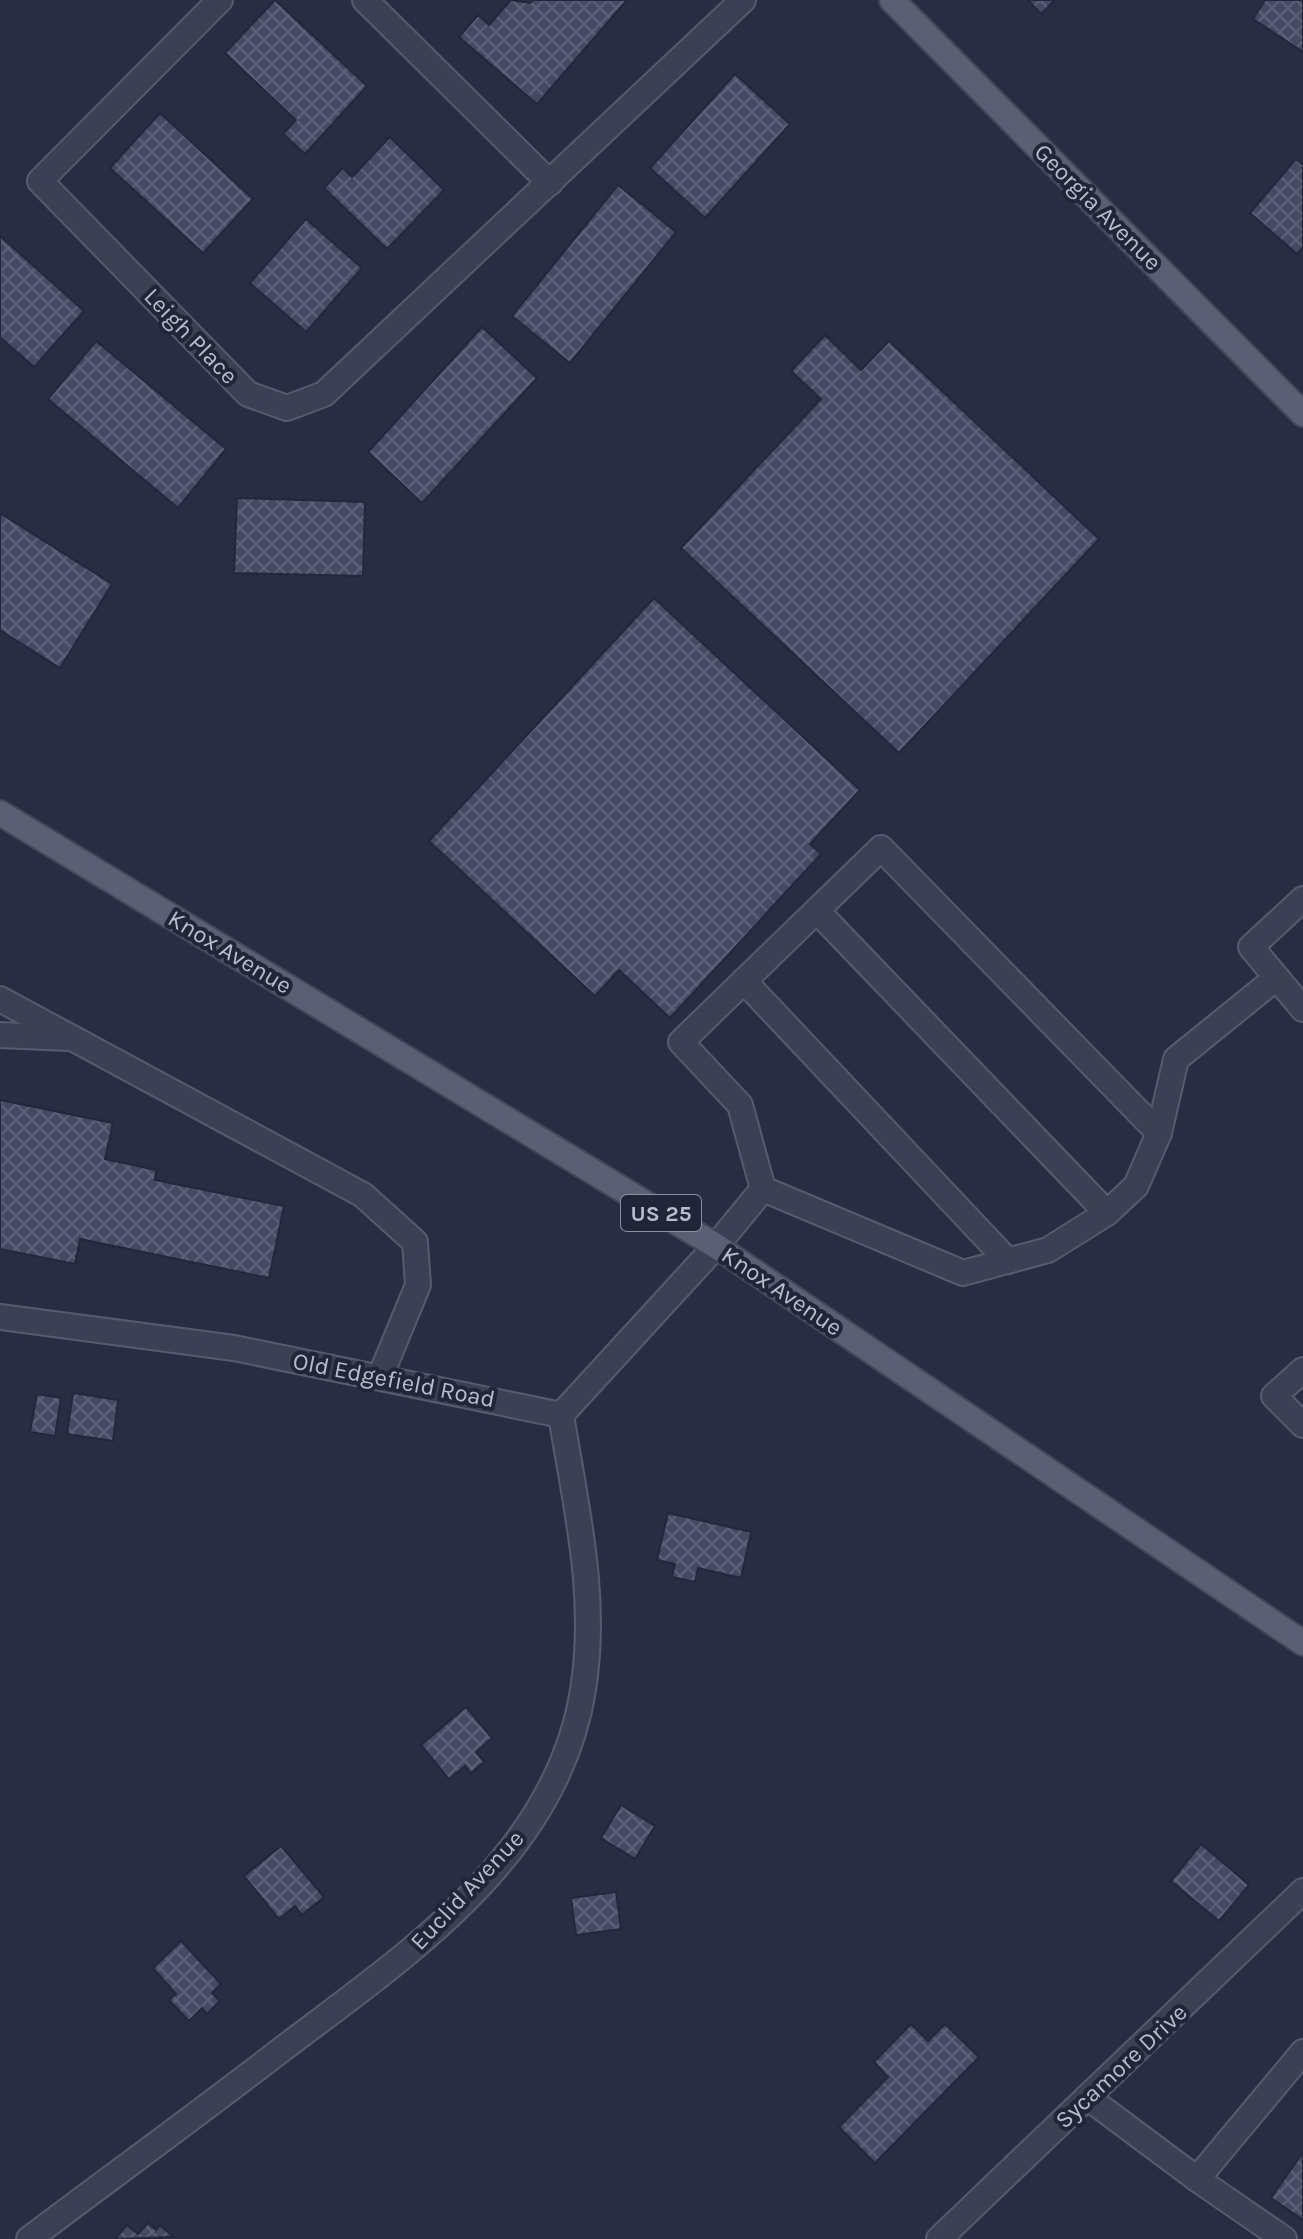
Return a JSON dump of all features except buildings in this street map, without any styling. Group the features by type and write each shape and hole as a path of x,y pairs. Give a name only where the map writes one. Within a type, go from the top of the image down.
{"main road":[{"name":"Georgia Avenue","path":"892,0 1303,414"},
{"name":"Knox Avenue","path":"0,813 716,1246 1303,1643"}],"street":[{"name":"Leigh Place","path":"220,0 40,181 248,394 287,408 324,394 743,0"},
{"path":"365,0 550,183"},
{"path":"763,1189 740,1105 681,1042 881,848 1159,1133"},
{"path":"1303,899 1251,947 1303,1009"},
{"path":"817,911 1107,1213"},
{"path":"763,1189 963,1273 1048,1250 1107,1213 1136,1186 1159,1133 1176,1059 1275,979"},
{"path":"744,981 1008,1261"},
{"path":"0,999 363,1195 415,1242 418,1285 380,1377"},
{"path":"0,1035 75,1038"},
{"path":"561,1415 716,1246 763,1189"},
{"name":"Old Edgefield Road","path":"0,1317 234,1348 561,1415"},
{"path":"1303,1370 1274,1396 1303,1425"},
{"name":"Euclid Avenue","path":"29,2239 430,1936 510,1852 535,1816 572,1735 588,1652 587,1565 561,1415"},
{"name":"Sycamore Drive","path":"939,2239 1303,1891"},
{"path":"1197,2179 1303,2052"},
{"path":"1087,2097 1284,2239"}]}
